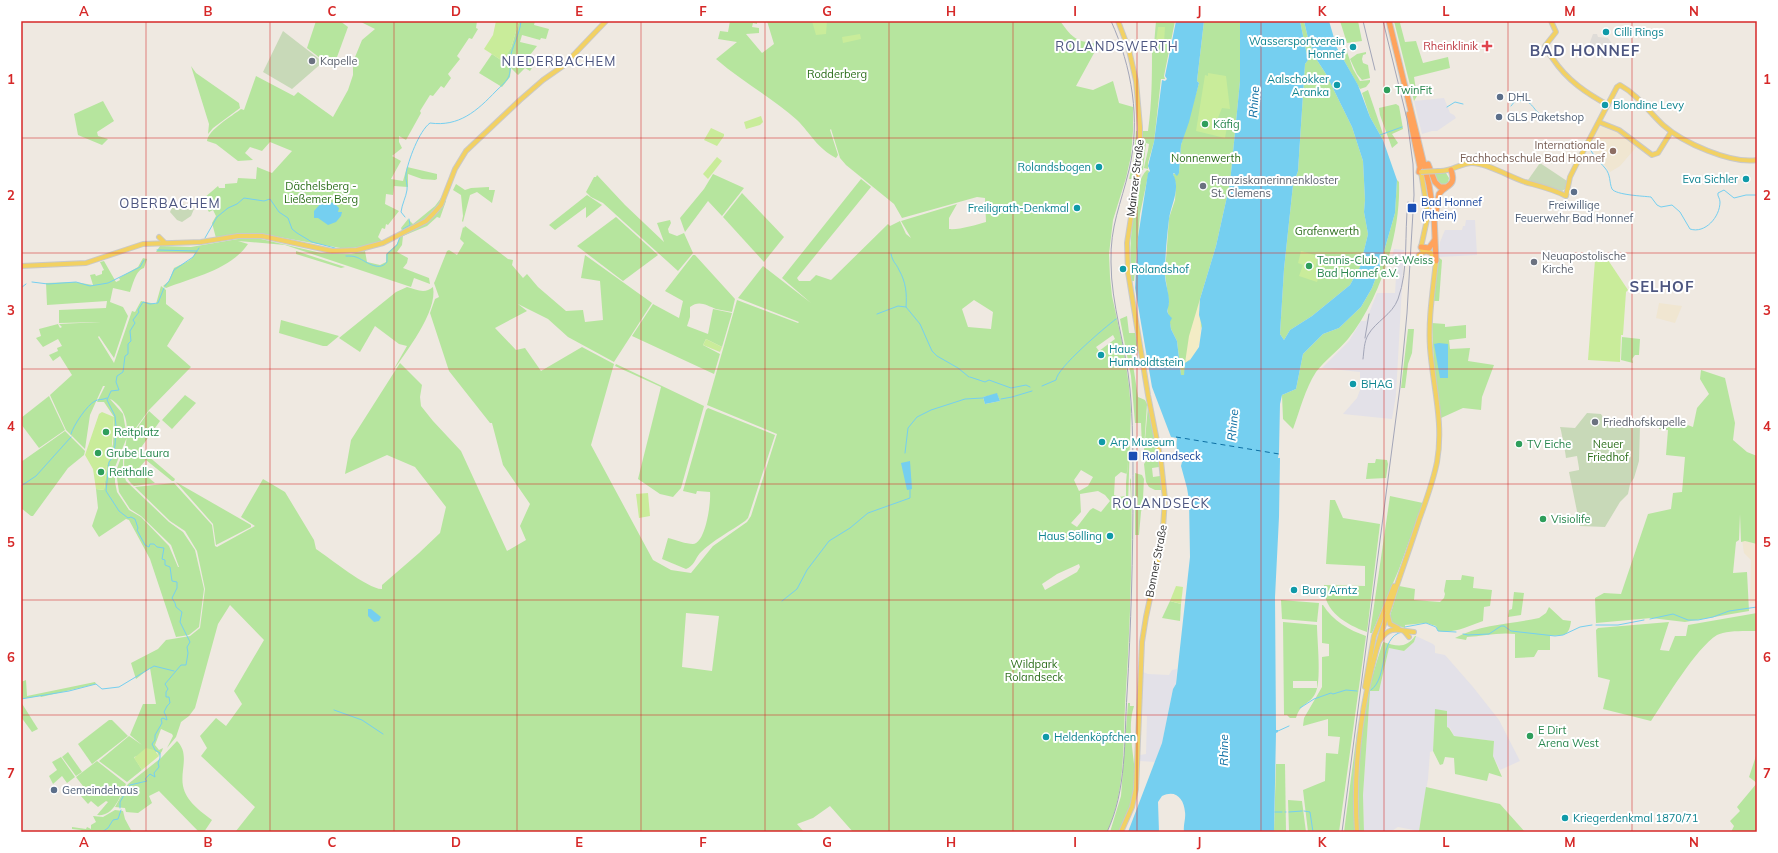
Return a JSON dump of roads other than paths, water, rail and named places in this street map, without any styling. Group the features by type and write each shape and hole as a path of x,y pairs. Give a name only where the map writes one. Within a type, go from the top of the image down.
{"highway":[{"path":"1391,21 1429,198 1434,242 1429,248 1421,247"},
{"path":"1391,21 1428,164 1436,217 1436,261"},
{"path":"1402,72 1420,172"},
{"path":"1428,164 1435,182 1439,187 1443,188 1448,185 1450,181 1449,172"},
{"path":"1436,217 1439,194 1449,187 1452,182 1449,172"},
{"path":"1429,198 1436,261"}],"main road":[{"path":"21,266 86,263 136,246 154,243 192,243 249,235 323,250 357,250 383,243 426,221 441,205 455,169 466,151 525,96 563,66 606,21"},
{"name":"Mainzer Straße","path":"1118,21 1129,50 1134,70 1139,105 1141,136 1140,158 1127,250 1128,280 1134,313"},
{"path":"1551,21 1556,31 1545,46 1546,49 1563,73 1589,94 1608,105"},
{"path":"1435,271 1433,256 1422,250 1421,247 1428,219 1429,198 1420,172 1449,172 1468,163 1477,163 1566,196 1573,171 1618,86 1620,85 1630,91 1672,132 1700,148 1742,161 1757,160"},
{"path":"1599,122 1619,130 1652,154 1658,153 1672,132"},
{"path":"1477,156 1483,165"},
{"path":"1560,193 1568,189"},
{"path":"159,237 166,243"},
{"path":"1419,255 1426,251"},
{"path":"1364,704 1378,643 1432,484 1439,447 1439,416 1430,337 1436,261"},
{"name":"Bonner Straße","path":"1121,832 1135,798 1138,764 1142,642 1147,610 1162,542 1165,499 1161,461 1134,313"},
{"path":"1357,832 1356,799 1358,754 1370,651 1378,622 1400,577"},
{"path":"1378,643 1390,630 1414,632 1391,625 1388,621 1388,612"},
{"path":"1404,630 1409,636"}],"water":[{"name":"Rhine","path":"1176,21 1204,21 1197,81 1199,83 1189,122 1181,145 1179,173 1177,176 1174,173 1173,174 1176,191 1169,219 1165,267 1169,302 1168,312 1172,318 1170,322 1171,329 1177,341 1181,375 1184,375 1185,363 1190,360 1199,347 1202,326 1199,315 1200,299 1216,246 1230,183 1240,81 1240,21 1300,21 1308,60 1305,64 1298,171 1293,185 1284,269 1280,334 1284,340 1290,330 1312,316 1350,285 1360,267 1368,234 1364,212 1365,200 1363,161 1352,127 1326,74 1315,57 1304,21 1329,21 1337,48 1358,85 1370,117 1383,140 1397,180 1395,213 1372,288 1361,307 1339,328 1323,334 1303,354 1296,389 1282,395 1280,404 1278,458 1280,458 1279,517 1275,597 1276,730 1278,730 1278,732 1276,733 1274,832 1184,832 1185,815 1183,803 1178,796 1167,794 1162,796 1158,802 1159,832 1128,832 1162,743 1173,689 1176,684 1190,557 1189,500 1181,466 1183,458 1177,449 1177,438 1171,437 1152,387 1135,288 1138,237 1148,173 1150,171 1148,166 1154,142 1162,80 1165,81 1167,79 1165,76"},
{"path":"323,201 334,203 339,208 338,212 342,212 341,216 336,222 328,225 318,218 314,218 314,211"},
{"path":"1434,344 1448,344 1448,378 1440,378"},
{"path":"997,393 1000,401 985,404 983,397"},
{"path":"910,461 912,489 907,490 901,463"},
{"path":"368,609 371,609 381,617 379,621 374,622 368,616"}],"waterway":[{"path":"405,217 401,212 407,190 406,174 418,139 430,123 440,124 459,120 467,116 482,105 504,83 510,74 511,54 521,21"},
{"path":"1511,106 1515,101 1526,101 1532,105 1539,114 1553,119"},
{"path":"1447,107 1455,102 1463,104"},
{"path":"1380,135 1402,127"},
{"path":"1589,146 1594,155 1607,171 1610,184 1614,191 1636,196 1651,197 1657,205 1661,207 1672,205 1680,212 1690,229 1701,229 1711,223 1719,208 1720,201 1718,193 1724,190 1734,198 1746,195 1757,195"},
{"path":"205,238 217,217 244,198 264,201 270,199 279,212 288,218 292,229 297,233 312,242 335,248"},
{"path":"403,229 410,225 409,219"},
{"path":"346,256 353,256 376,266 383,265 387,262 387,254 397,245 400,237"},
{"path":"165,286 174,270 193,257 199,248"},
{"path":"157,250 197,251"},
{"path":"891,254 905,284 906,307 920,324 932,351 937,356 958,368 969,377"},
{"path":"32,282 48,284 76,282 90,286 108,283 140,267 144,260"},
{"path":"21,288 26,284"},
{"path":"120,808 120,802 130,785 147,781 145,779 150,774 155,777 154,773 159,767 158,763 160,753 155,750 152,744 162,723 161,719 163,718 167,720 164,712 170,703 169,697 166,697 166,692 168,689 165,684 181,665 186,665 188,653 187,647 190,642 180,622 182,612 176,607 172,598 177,588 177,582 172,581 170,567 165,565 165,560 162,559 164,548 157,547 154,544 150,544 149,547 145,545 137,530 138,528 135,519 131,517 128,518 119,511 106,491 109,462 113,457 115,445 116,426 115,416 107,400 111,391 119,390 116,382 117,376 123,372 125,356 128,354 128,344 131,341 130,331 135,323 133,320 139,312 138,310 143,302 150,304 158,303 164,288"},
{"path":"877,314 898,306 906,307"},
{"path":"1042,386 1056,380 1058,374 1072,358 1116,319"},
{"path":"970,377 985,382 989,380 1011,388 1026,385 1030,387"},
{"path":"1001,399 1032,391"},
{"path":"71,434 84,411 96,400 107,398"},
{"path":"905,453 908,428 917,417 931,410 965,399 983,398"},
{"path":"21,486 36,476 71,437"},
{"path":"782,601 797,589 807,570 829,541 850,528 868,513 910,498 910,488"},
{"path":"1650,619 1673,614 1688,620 1698,620 1713,617 1729,611 1757,607"},
{"path":"1596,625 1618,625 1644,620"},
{"path":"1405,627 1426,623 1436,627 1438,631 1456,632"},
{"path":"1463,634 1489,634 1501,626 1504,626 1511,631 1555,636 1563,635 1580,627 1592,625"},
{"path":"1371,690 1377,684 1386,649 1390,641 1395,635 1402,632"},
{"path":"21,699 69,691 96,684 102,689 119,687 154,666 174,671"},
{"path":"1300,708 1314,699 1331,693 1333,694 1346,690 1357,691"},
{"path":"334,710 362,720 383,734"},
{"path":"1278,731 1289,726"},
{"path":"102,832 108,828 113,820 118,819 121,810"},
{"path":"1289,812 1302,811"},
{"path":"1304,811 1310,812 1313,832"},
{"path":"1275,812 1282,812"}],"tram line":[{"path":"1363,21 1375,70"}],"railway":[{"path":"1107,832 1118,799 1125,747 1131,617 1133,514 1132,413 1128,373 1113,294 1111,249 1114,226 1133,151 1134,113 1129,75 1111,21"},
{"path":"1342,832 1400,387 1407,313 1414,195 1413,164 1407,119 1383,21"},
{"path":"1363,359 1368,335 1371,330 1388,314 1398,299 1404,276 1408,202"},
{"path":"1365,338 1369,314"}],"place":[{"name":"Cilli Rings","path":"1606,32"},
{"name":"Rheinklinik","path":"1487,46"},
{"name":"Wassersportverein Honnef","path":"1353,47"},
{"name":"Kapelle","path":"312,61"},
{"name":"Aalschokker Aranka","path":"1337,85"},
{"name":"TwinFit","path":"1387,90"},
{"name":"DHL","path":"1500,97"},
{"name":"Blondine Levy","path":"1605,105"},
{"name":"GLS Paketshop","path":"1499,117"},
{"name":"Käfig","path":"1205,124"},
{"name":"Internationale Fachhochschule Bad Honnef","path":"1613,151"},
{"name":"Rolandsbogen","path":"1099,167"},
{"name":"Eva Sichler","path":"1746,179"},
{"name":"Franziskanerinnenkloster St. Clemens","path":"1203,186"},
{"name":"Freiwillige Feuerwehr Bad Honnef","path":"1574,192"},
{"name":"Freiligrath-Denkmal","path":"1077,208"},
{"name":"Bad Honnef (Rhein)","path":"1412,208"},
{"name":"Neuapostolische Kirche","path":"1534,262"},
{"name":"Tennis-Club Rot-Weiss Bad Honnef e.V.","path":"1309,266"},
{"name":"Rolandshof","path":"1123,269"},
{"name":"Haus Humboldtstein","path":"1101,355"},
{"name":"BHAG","path":"1353,384"},
{"name":"Friedhofskapelle","path":"1595,422"},
{"name":"Reitplatz","path":"106,432"},
{"name":"Arp Museum","path":"1102,442"},
{"name":"TV Eiche","path":"1519,444"},
{"name":"Grube Laura","path":"98,453"},
{"name":"Rolandseck","path":"1133,456"},
{"name":"Reithalle","path":"101,472"},
{"name":"Visiolife","path":"1543,519"},
{"name":"Haus Sölling","path":"1110,536"},
{"name":"Burg Arntz","path":"1294,590"},
{"name":"E Dirt Arena West","path":"1530,736"},
{"name":"Heldenköpfchen","path":"1046,737"},
{"name":"Gemeindehaus","path":"54,790"},
{"name":"Kriegerdenkmal 1870/71","path":"1565,818"}],"district":[{"name":"ROLANDSWERTH","path":"1117,46"},
{"name":"BAD HONNEF","path":"1585,51"},
{"name":"NIEDERBACHEM","path":"559,61"},
{"name":"OBERBACHEM","path":"170,203"},
{"name":"SELHOF","path":"1662,287"},
{"name":"ROLANDSECK","path":"1161,503"}],"park label":[{"name":"Rodderberg","path":"837,74"},
{"name":"Nonnenwerth","path":"1206,158"},
{"name":"Dächelsberg - Ließemer Berg","path":"321,192"},
{"name":"Grafenwerth","path":"1327,231"},
{"name":"Neuer Friedhof","path":"1608,450"},
{"name":"Wildpark Rolandseck","path":"1034,670"}]}
